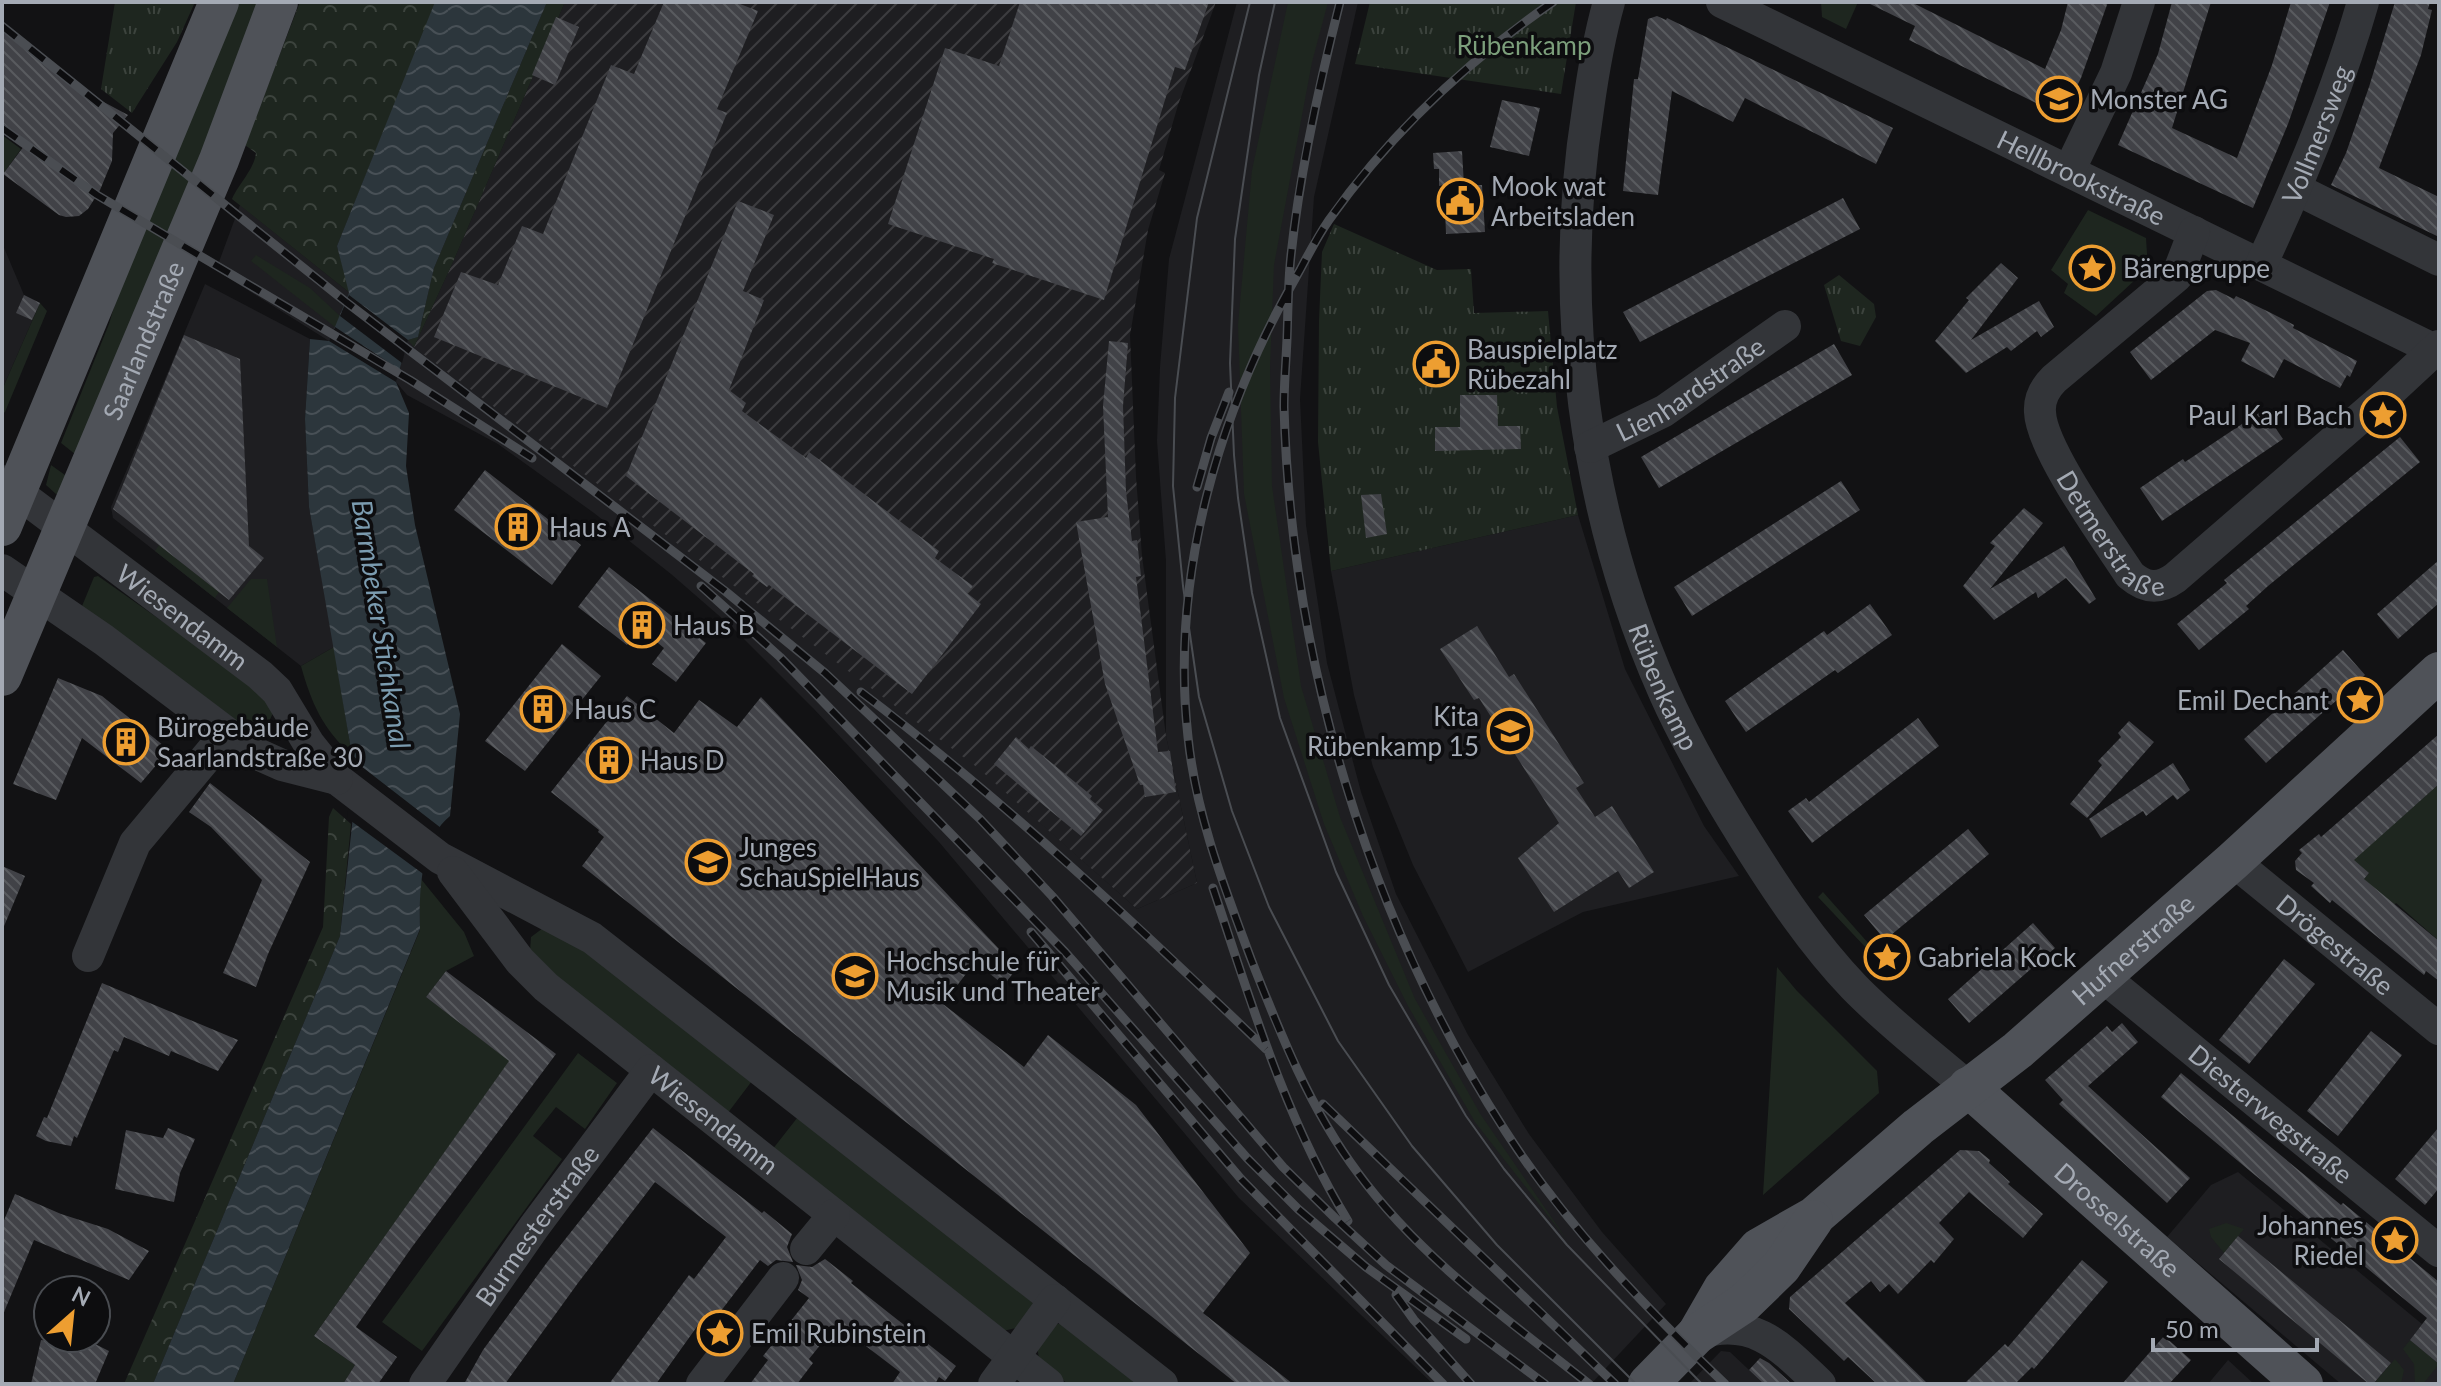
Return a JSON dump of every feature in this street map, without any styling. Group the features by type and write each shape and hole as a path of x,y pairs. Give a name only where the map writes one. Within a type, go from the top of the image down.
{"main road":[{"path":"7,499 219,2"},
{"name":"Saarlandstraße","path":"2,676 219,160 278,2"},
{"name":"Hufnerstraße","path":"1697,1334 1723,1289 1759,1248 1806,1221 1918,1127 2018,1050 2233,861 2439,672"},
{"name":"Drosselstraße","path":"1968,1087 2303,1384"},
{"name":"Hufnerstraße","path":"1648,1384 1697,1334 1744,1303 1766,1282 1794,1251 1806,1221"}],"street":[{"name":"Rübenkamp","path":"1609,2 1583,141 1575,235 1579,361 1590,447 1612,540 1635,617 1664,692 1709,782 1781,897 1855,988 1968,1087"},
{"name":"Hellbrookstraße","path":"1722,2 1770,11 2069,171 2437,349"},
{"path":"2069,171 2116,73 2139,2"},
{"name":"Vollmersweg","path":"2261,265 2334,95 2363,2"},
{"path":"2296,189 2439,260"},
{"name":"Detmerstraße","path":"2194,232 2177,276 2054,379 2041,399 2039,413 2064,471 2130,575 2144,584 2160,587 2175,578 2437,349"},
{"name":"Lienhardstraße","path":"1590,447 1664,411 1785,326"},
{"name":"Wiesendamm","path":"7,499 64,527 260,675 277,691 309,744 337,779 440,858 464,883 528,970 592,1025 1048,1384"},
{"name":"Wiesendamm","path":"2,570 104,640 226,734 263,758 337,779"},
{"path":"88,956 135,843 226,734"},
{"name":"Wiesendamm","path":"440,858 592,938 1162,1384"},
{"name":"Drögestraße","path":"2233,861 2439,1029"},
{"name":"Diesterwegstraße","path":"2102,976 2439,1251"},
{"name":"Burmesterstraße","path":"425,1384 534,1227 651,1070"},
{"path":"806,1249 834,1215"},
{"path":"702,1384 783,1278"},
{"path":"1766,1282 1766,1308 1786,1351"},
{"path":"994,1384 1055,1300"},
{"path":"1697,1334 1717,1328 1737,1328 1770,1340 1820,1384"}],"shaded area":[{"path":"565,2 1216,2 1178,105 1159,170 1165,173 1148,230 1130,335 1142,556 1166,736 1197,883 1137,909 978,768 414,347"},
{"path":"1237,2 1358,2 1314,197 1300,399 1306,525 1327,663 1361,792 1396,894 1468,1035 1529,1134 1602,1232 1666,1304 1591,1384 1433,1384 1239,1198 939,842 732,627 594,513 498,444 407,395 396,382 408,340 979,768 1137,909 1197,883 1166,736 1166,561 1157,441 1160,367 1169,259"},
{"path":"240,205 350,293 329,341 216,270"},
{"path":"2,243 24,295 40,303 2,390"},
{"path":"205,284 310,339 305,419 309,507 334,647 301,666 113,518 111,507"},
{"name":"Kita Rübenkamp 15","path":"1578,515 1625,669 1704,826 1739,876 1583,912 1468,972 1413,865 1373,767 1354,695 1331,571"},
{"path":"2238,1172 2422,1324 2439,1304 2439,1384 2341,1384 2167,1237 2211,1185"},
{"path":"1721,1351 1730,1352 1764,1384 1689,1384"},
{"path":"2228,1360 2254,1384 2208,1384"}],"green space":[{"path":"115,2 195,2 177,42 132,113 101,89"},
{"path":"233,2 265,2 80,458 61,443 109,324 128,259"},
{"path":"300,2 436,2 337,246 350,293 232,199 255,159 256,153 245,145"},
{"path":"547,2 565,2 414,347 408,340 418,337 434,268"},
{"path":"1288,2 1328,2 1312,62 1274,265 1270,367 1272,486 1301,686 1340,817 1415,999 1481,1115 1567,1240 1475,1122 1408,1006 1363,916 1324,824 1284,698 1244,494 1238,325 1252,170"},
{"name":"Rübenkamp","path":"1370,2 1576,2 1561,94 1355,64"},
{"path":"1821,2 1858,2 1846,29 1822,17"},
{"path":"2,135 21,149 3,174 2,173"},
{"path":"2088,210 2146,238 2148,268 2096,316 2064,293 2068,284 2051,270"},
{"name":"Bauspielplatz Rübezahl","path":"1334,224 1437,270 1471,269 1474,313 1548,311 1557,407 1578,515 1331,571 1318,442 1319,321 1322,252"},
{"path":"256,255 310,288 340,316 335,327 251,261"},
{"path":"1839,275 1874,304 1876,317 1860,346 1841,341 1824,285"},
{"path":"40,303 47,311 2,414 2,390"},
{"path":"51,465 72,480 63,494 56,494 46,485"},
{"path":"159,545 219,592 215,598 155,551"},
{"path":"98,576 257,688 273,713 265,730 243,734 80,611 94,577"},
{"path":"251,579 267,579 277,647 227,608"},
{"path":"334,647 352,755 333,736 319,715 301,666"},
{"path":"2439,784 2439,941 2396,903 2392,907 2364,879 2369,873 2351,878 2354,841 2363,851"},
{"path":"333,808 351,824 340,936 153,1384 124,1384 323,927 329,817"},
{"path":"421,879 464,932 474,956 446,971 426,997 510,1061 314,1336 355,1365 343,1384 233,1384 420,930"},
{"path":"1823,892 1892,970 1887,976 1866,956 1868,950 1818,897"},
{"path":"543,928 555,929 755,1077 727,1114 554,980 530,951 531,937"},
{"path":"1777,967 1877,1071 1879,1093 1763,1195"},
{"path":"578,1053 617,1083 585,1129 556,1107 533,1136 562,1159 422,1351 382,1322"},
{"path":"801,1113 1033,1303 1033,1309 1020,1327 1003,1331 772,1150"},
{"path":"2226,1223 2244,1229 2224,1253 2211,1237 2209,1229"},
{"path":"1063,1323 1145,1384 1068,1384 1042,1364 1037,1346 1053,1325"},
{"path":"2410,1340 2439,1364 2423,1384 2415,1384 2414,1364 2403,1349"},
{"path":"2395,1359 2404,1370 2401,1384 2380,1384 2376,1381"}],"water":[{"name":"Barmbeker Stichkanal","path":"435,2 547,2 434,268 418,337 408,340 396,382 409,413 406,466 415,525 460,714 450,816 433,839 423,868 420,929 233,1384 153,1384 340,936 359,761 352,755 309,507 305,419 310,339 329,341 349,293 337,246"}],"pier":[{"path":"349,295 408,340 402,363 340,316"},
{"path":"335,327 400,370 396,382 329,341"},
{"path":"348,756 441,828 426,876 347,818 354,763"}],"building":[{"path":"664,2 735,2 758,11 717,109 727,113 607,408 434,337 461,272 498,285 522,226 543,234 611,65 634,74"},
{"path":"1020,2 1209,2 1185,70 1175,67 1104,300 888,224 945,48 999,66"},
{"path":"1866,2 1911,2 2045,69 2061,30 2068,2 2108,2 2081,78 2062,116 1909,40 1915,26"},
{"path":"2172,2 2211,2 2172,128 2237,158 2272,65 2291,2 2330,2 2288,124 2253,208 2118,145 2158,54"},
{"path":"2395,2 2430,2 2428,9 2432,10 2421,55 2379,168 2439,197 2439,237 2331,185 2346,153"},
{"path":"1657,16 1667,18 1893,128 1876,164 1745,98 1733,122 1672,91 1658,195 1623,191 1634,79 1638,79 1648,19"},
{"path":"556,17 579,27 555,85 532,75"},
{"path":"2,31 97,104 100,100 128,115 113,133 112,161 100,190 88,209 79,216 59,215 3,174 27,142 2,123"},
{"path":"1502,100 1540,108 1529,156 1490,147"},
{"path":"1462,151 1464,185 1482,185 1485,232 1446,234 1444,185 1439,186 1439,169 1434,169 1433,153"},
{"path":"1843,198 1860,229 1640,342 1623,312"},
{"path":"738,201 774,215 743,291 764,300 729,390 746,403 742,411 806,458 809,452 939,551 935,558 973,586 967,593 981,604 912,694 769,585 767,587 752,576 754,574 626,476"},
{"path":"2001,263 2018,278 1971,340 2039,301 2054,327 2041,337 2037,331 2011,351 2007,347 1966,373 1935,341 1969,300 1966,298"},
{"path":"2216,290 2271,313 2357,361 2350,377 2347,375 2340,388 2284,359 2274,378 2241,361 2250,343 2215,330 2151,380 2130,352 2207,291"},
{"path":"24,295 40,303 32,320 16,313"},
{"path":"184,335 240,359 249,546 264,558 229,600 113,509"},
{"path":"1109,341 1128,343 1123,406 1126,492 1132,541 1137,540 1141,576 1136,577 1158,752 1170,751 1176,792 1145,797 1105,684 1076,522 1108,517 1103,406"},
{"path":"1834,344 1852,375 1659,488 1641,457"},
{"path":"1460,395 1497,395 1498,426 1520,426 1521,449 1435,451 1435,427 1460,427"},
{"path":"2263,410 2283,439 2162,521 2140,488"},
{"path":"2400,437 2420,462 2268,586 2246,606 2249,609 2199,650 2177,624 2227,583 2224,580"},
{"name":"Haus A","path":"485,470 581,545 552,585 454,510"},
{"path":"1841,481 1860,510 1692,616 1674,587"},
{"path":"1381,494 1387,534 1366,538 1361,495"},
{"path":"2024,508 2043,523 1990,589 2064,546 2096,599 2089,604 2066,578 2038,598 2036,592 1994,620 1963,586 1995,546 1990,543"},
{"path":"2439,560 2439,603 2398,639 2377,614"},
{"name":"Haus B","path":"609,567 706,643 676,682 652,664 664,648 640,628 627,645 578,607"},
{"path":"1870,604 1892,635 1746,732 1725,701 1824,631 1827,635"},
{"path":"1477,626 1509,677 1514,674 1584,783 1576,788 1595,817 1612,806 1654,872 1629,888 1618,871 1554,912 1518,858 1559,823 1479,698 1474,700 1440,649"},
{"name":"Haus C","path":"562,644 601,676 525,771 485,741"},
{"path":"2343,650 2365,675 2266,763 2244,739"},
{"name":"Bürogebäude Saarlandstraße 30","path":"58,678 102,696 169,750 141,783 82,738 56,800 13,784"},
{"path":"627,696 674,733 699,700 737,727 761,697 1017,968 1004,985 975,962 943,1004 1024,1067 1048,1035 1136,1105 1250,1253 1203,1313 1293,1384 1237,1384 582,866 604,837 551,792"},
{"path":"1918,718 1939,746 1812,843 1788,811 1806,798 1809,802"},
{"path":"2129,721 2154,742 2087,818 2070,804 2102,765 2098,761 2121,737 2118,733"},
{"path":"2439,734 2439,784 2354,860 2369,873 2364,879 2439,941 2439,981 2426,971 2424,975 2332,900 2330,903 2311,886 2314,883 2296,870 2295,861 2302,853 2299,850 2319,834 2321,837"},
{"path":"1016,737 1092,796 1090,799 1103,810 1081,836 994,764"},
{"path":"2173,763 2190,790 2177,800 2173,795 2146,816 2143,811 2101,838 2089,819"},
{"path":"210,783 310,862 256,987 223,973 262,880 211,827 189,812"},
{"path":"1968,829 1989,854 1885,940 1864,915"},
{"path":"2,866 25,876 2,931"},
{"path":"2033,923 2055,948 1969,1023 1948,999"},
{"path":"2284,959 2315,984 2249,1064 2219,1040"},
{"path":"446,971 556,1054 356,1327 397,1357 378,1384 343,1384 355,1365 314,1336 509,1061 426,997"},
{"path":"102,983 238,1040 218,1071 171,1051 169,1056 124,1037 118,1052 114,1050 71,1146 46,1141 36,1136 44,1117 47,1118"},
{"path":"2122,1023 2138,1042 2088,1086 2190,1178 2167,1203 2059,1104 2063,1100 2045,1080 2107,1026 2112,1032"},
{"path":"2371,1031 2402,1055 2338,1136 2307,1111"},
{"path":"2181,1073 2439,1282 2439,1364 2410,1340 2427,1318 2161,1097"},
{"path":"2439,1127 2439,1188 2425,1205 2395,1179"},
{"path":"168,1128 195,1139 180,1173 174,1202 115,1189 126,1130 163,1138"},
{"path":"653,1128 792,1234 787,1247 793,1262 776,1260 768,1266 760,1260 714,1320 706,1314 656,1384 609,1384 689,1275 694,1279 726,1237 655,1182 505,1384 464,1384 483,1350 548,1261"},
{"path":"1960,1150 1979,1151 2010,1182 2008,1184 2043,1214 2023,1238 1969,1192 1939,1223 1954,1239 1934,1263 1931,1260 1898,1294 1889,1284 1880,1292 1871,1281 1845,1303 1928,1384 1877,1384 1848,1357 1844,1361 1789,1309 1790,1297"},
{"path":"15,1194 61,1214 108,1229 149,1251 129,1280 34,1240 2,1317 2,1225"},
{"path":"2238,1236 2391,1363 2373,1384 2369,1384 2219,1259"},
{"path":"825,1259 956,1366 945,1381 939,1377 935,1384 892,1384 900,1372 837,1324 809,1359 813,1363 797,1384 750,1384 768,1360 763,1356 809,1298 798,1290 802,1280 796,1265 812,1267"},
{"path":"2082,1260 2108,1282 2034,1369 2032,1367 2015,1384 1964,1384 2005,1344 2008,1347"},
{"path":"2164,1336 2191,1360 2169,1384 2122,1384"},
{"path":"38,1354 108,1354 95,1384 31,1384"},
{"path":"1760,1358 1792,1384 1764,1384 1749,1370"}],"tram line":[{"path":"1250,2 1197,218 1175,398 1173,486 1199,697 1232,811 1269,907 1338,1041 1412,1146 1497,1245 1636,1384"},
{"path":"1275,2 1259,75 1235,239 1230,363 1238,498 1252,593 1280,718 1336,872 1389,985 1466,1116 1504,1169 1567,1245 1702,1384"}],"railway":[{"path":"1340,2 1311,128 1295,223 1289,276 1284,407 1290,502 1302,597 1321,691 1346,784 1377,876 1414,965 1457,1050 1506,1132 1554,1200 1608,1264 1725,1384"},
{"path":"1553,2 1490,49 1431,101 1353,188 1310,251 1271,323 1224,436 1194,555 1184,676 1192,766 1212,850 1273,1015 1325,1123 1358,1173 1409,1233 1466,1286 1589,1384"},
{"path":"2,26 346,302 725,591 825,673 980,819 1052,896 1283,1167 1386,1265 1545,1384"},
{"path":"2,128 97,195 410,380 532,458"},
{"path":"1197,487 1229,392"},
{"path":"701,586 780,657 1065,952 1247,1158 1298,1209 1366,1267 1466,1339"},
{"path":"861,692 967,776 1069,864 1266,1049"},
{"path":"1213,888 1271,1059 1306,1142 1348,1221"},
{"path":"1031,932 1241,1179 1443,1384"},
{"path":"1323,1104 1615,1384"},
{"path":"1396,1295 1471,1384"}],"place":[{"name":"Monster AG","path":"2059,99"},
{"name":"Mook wat Arbeitsladen","path":"1460,201"},
{"name":"Bärengruppe","path":"2092,268"},
{"name":"Bauspielplatz Rübezahl","path":"1436,364"},
{"name":"Paul Karl Bach","path":"2383,415"},
{"name":"Haus A","path":"518,527"},
{"name":"Haus B","path":"642,625"},
{"name":"Emil Dechant","path":"2360,700"},
{"name":"Haus C","path":"543,709"},
{"name":"Kita Rübenkamp 15","path":"1510,731"},
{"name":"Bürogebäude Saarlandstraße 30","path":"126,742"},
{"name":"Haus D","path":"609,760"},
{"name":"Junges SchauSpielHaus","path":"708,862"},
{"name":"Gabriela Kock","path":"1887,957"},
{"name":"Hochschule für Musik und Theater","path":"855,976"},
{"name":"Johannes Riedel","path":"2395,1240"},
{"name":"Emil Rubinstein","path":"720,1333"}]}
